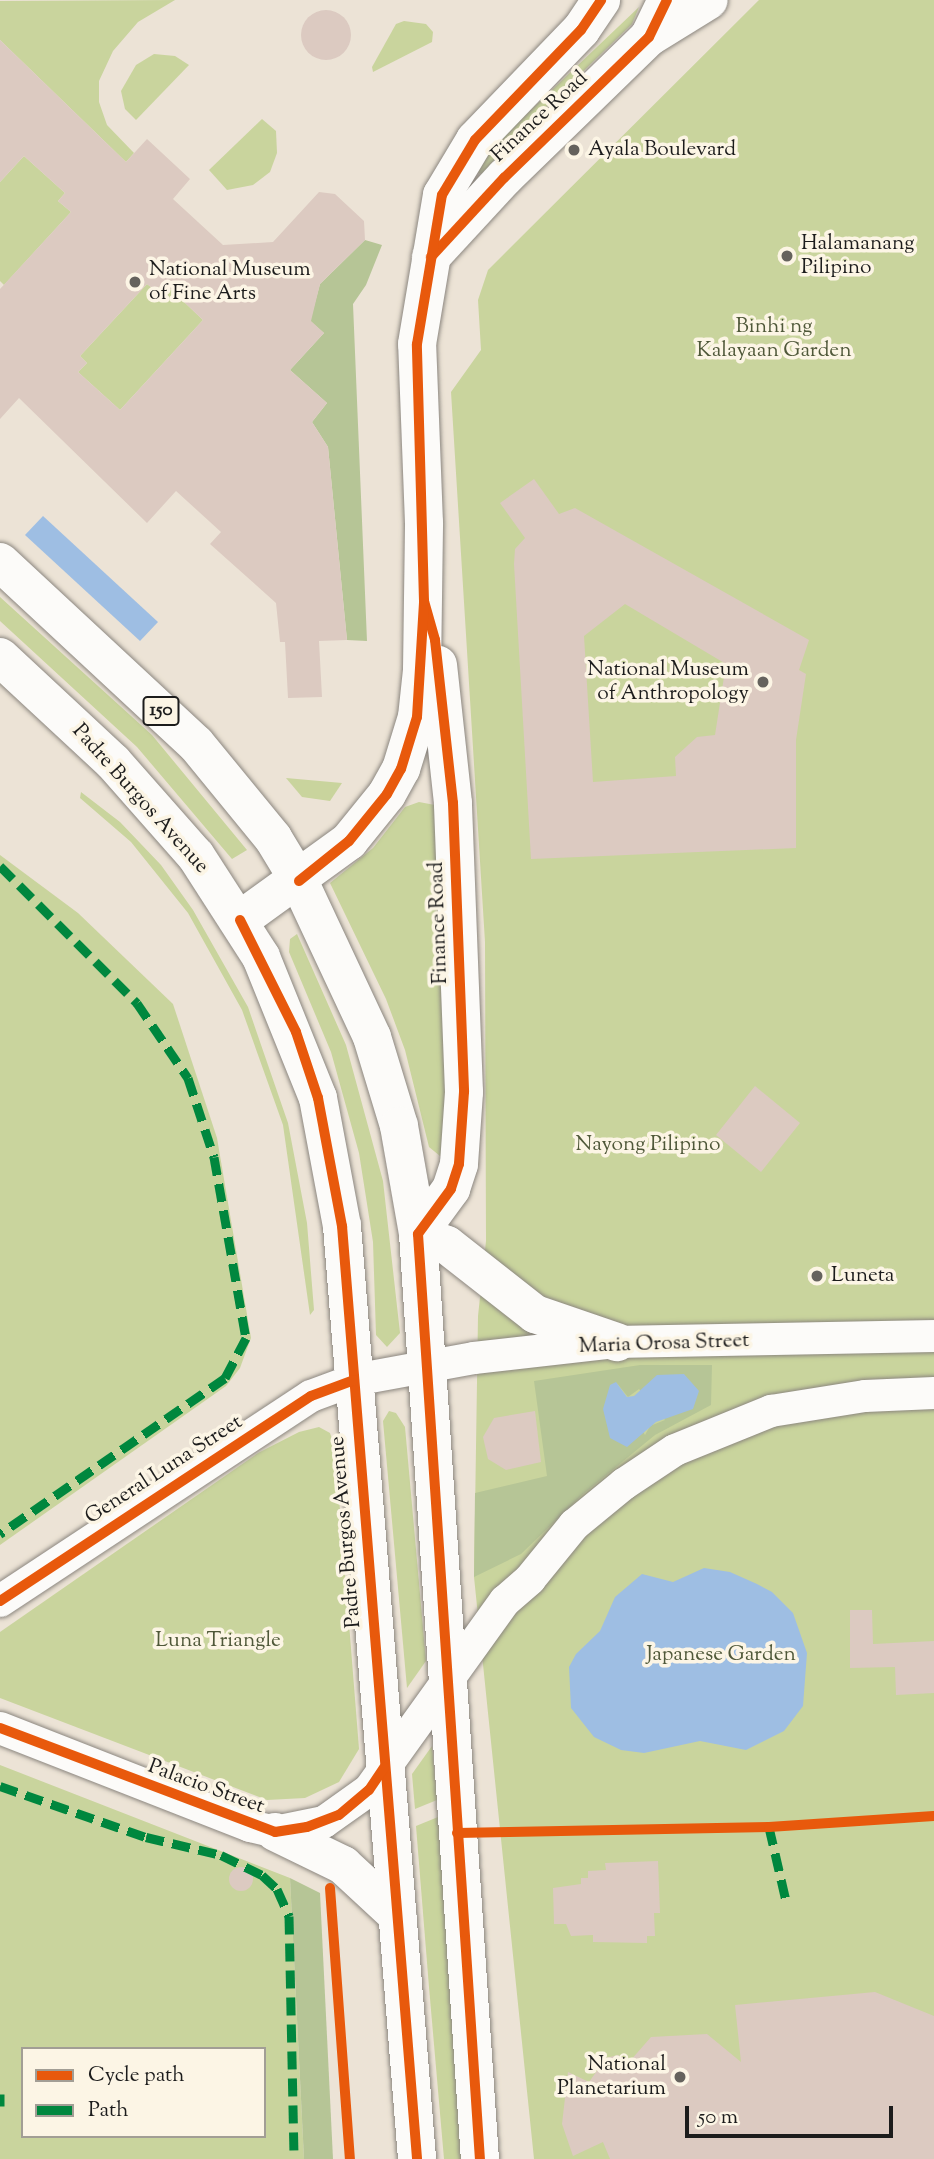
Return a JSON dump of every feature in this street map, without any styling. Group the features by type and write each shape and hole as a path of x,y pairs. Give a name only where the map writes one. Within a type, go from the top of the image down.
{"main road":[{"name":"Finance Road","path":"240,920 299,881 349,841 387,794 401,769 417,717 424,601 417,344 442,195 453,172 475,140 581,30 601,0"},
{"name":"Finance Road","path":"430,257 504,178 649,37 667,0"},
{"path":"649,37 709,0"},
{"name":"150","path":"0,562 196,744 244,798 299,881 372,1037 399,1126 418,1234 480,2159"},
{"name":"Finance Road","path":"418,1234 438,1212 459,1164 464,1092 453,803 436,653 424,601"},
{"name":"Padre Burgos Avenue","path":"0,657 113,762 196,856 240,920 296,1032 318,1098 342,1226 417,2159"},
{"path":"387,794 408,784 431,784 442,788 453,803"},
{"path":"418,1234 446,1245 535,1314 617,1342"},
{"path":"275,1832 343,1865 397,1915"}],"street":[{"name":"Maria Orosa Street","path":"354,1380 428,1366 617,1342 934,1336"},
{"name":"General Luna Street","path":"0,1601 311,1396 354,1380"},
{"path":"446,1682 505,1601 530,1579 574,1525 675,1450 771,1411 865,1396 934,1393"},
{"name":"Palacio Street","path":"0,1728 275,1832 307,1827 339,1815 369,1790 446,1682"}],"green space":[{"path":"175,0 138,22 113,51 99,81 99,102 107,125 134,153 126,162 0,40 0,1"},
{"path":"759,0 934,0 934,2159 534,2159 474,1577 478,1316 486,1241 485,942 451,392 481,350 478,300 488,270"},
{"path":"639,7 632,24 500,152 484,174 478,173 493,146"},
{"path":"404,21 426,24 433,32 432,42 373,72 372,67 396,24"},
{"path":"154,54 175,56 189,65 136,120 125,109 121,91 136,65"},
{"path":"262,119 276,131 277,153 270,172 253,185 227,190 209,170"},
{"path":"24,156 65,193 58,201 71,212 4,285 0,281 0,182"},
{"path":"365,240 382,245 366,285 353,304 367,641 347,640 328,447 312,422 327,403 290,370 324,333 310,321 320,284"},
{"path":"163,282 203,320 120,410 78,372 87,363 80,356 147,284 156,291"},
{"path":"0,597 152,735 247,850 232,859 137,747 0,621"},
{"path":"286,778 342,783 330,801 302,797"},
{"path":"81,792 120,822 161,865 193,910 248,1007 288,1123 307,1223 314,1310 310,1315 283,1125 242,1010 188,913 131,842 80,798"},
{"path":"419,802 435,805 447,816 445,1153 440,1156 429,1147 405,1050 386,999 330,883 373,848 405,807"},
{"path":"0,855 78,913 173,1004 217,1138 251,1338 240,1368 226,1386 0,1545"},
{"path":"297,934 346,1045 383,1181 400,1333 387,1347 376,1335 373,1242 359,1153 331,1052 289,952 290,939"},
{"path":"640,1365 712,1365 711,1405 655,1435 583,1494 521,1554 474,1577 475,1493 547,1476 534,1381","holes":["616,1382 628,1397 639,1389 665,1420 650,1426 645,1435"]},
{"path":"389,1411 396,1413 405,1427 426,1661 407,1688 383,1421"},
{"name":"Luna Triangle","path":"319,1427 330,1433 335,1448 359,1749 339,1782 305,1798 267,1800 0,1698 0,1632 258,1453 299,1432"},
{"path":"432,1746 437,1800 415,1809 412,1774"},
{"path":"0,1765 290,1878 304,2159 0,2159"},
{"path":"438,1817 466,2159 444,2159 429,1987 416,1826"},
{"path":"290,1878 320,1893 333,2159 304,2159"}],"water":[{"path":"43,516 158,622 140,641 25,535"},
{"path":"684,1374 699,1391 693,1409 656,1422 627,1447 610,1438 603,1409 610,1385 616,1382 627,1397 634,1396 657,1375"},
{"path":"704,1568 730,1572 757,1584 772,1592 793,1613 807,1653 803,1706 784,1731 746,1750 700,1741 644,1753 621,1750 594,1737 571,1708 569,1667 576,1654 600,1631 615,1597 642,1574 673,1582"}],"building":[{"path":"326,10 344,17 351,35 344,53 326,60 308,53 301,35 308,17"},
{"name":"National Museum of Fine Arts","path":"0,40 126,162 147,139 190,179 173,199 223,245 273,242 319,192 335,194 364,221 365,240 320,284 311,321 324,333 290,370 327,403 312,422 328,447 347,640 319,641 322,697 288,698 285,642 280,642 276,603 210,544 221,532 176,491 147,523 19,398 0,419 0,289 71,212 58,201 65,193 24,156 0,182","holes":["163,282 203,320 120,410 78,372 87,363 80,356 147,284 156,291"]},
{"name":"National Museum of Anthropology","path":"534,479 559,514 575,508 809,640 799,670 806,674 796,740 796,848 531,859 514,564 515,549 525,538 500,503","holes":["625,604 726,664 715,735 697,737 675,757 676,776 593,782 584,636"]},
{"path":"755,1086 800,1123 761,1172 716,1135"},
{"path":"535,1411 541,1462 506,1470 488,1459 483,1437 494,1418"},
{"path":"850,1610 872,1610 873,1644 934,1641 934,1693 896,1695 895,1667 850,1668"},
{"path":"658,1861 660,1913 654,1913 655,1936 647,1936 647,1943 593,1942 593,1935 571,1936 566,1924 554,1924 553,1888 581,1884 581,1878 588,1878 588,1871 606,1870 605,1863"},
{"path":"241,1867 249,1871 253,1879 249,1887 241,1891 233,1887 229,1879 233,1871"},
{"path":"875,1992 934,2016 934,2159 610,2159 603,2142 573,2156 562,2124 568,2072 589,2082 606,2058 618,2055 630,2061 651,2037 707,2034 741,2062 735,2005"}],"marked path":[{"path":"0,866 137,1003 188,1078 214,1157 246,1338 225,1378 0,1534"},
{"path":"0,1786 146,1837 221,1855 262,1875 277,1889 289,1916 294,2159"},
{"path":"769,1827 787,1905"},
{"path":"0,2094 0,2106"}],"cycle path":[{"path":"299,881 349,841 387,794 401,769 417,717 424,601 417,344 442,195 475,140 581,30 601,0"},
{"path":"431,257 504,178 649,37 667,0"},
{"path":"424,601 435,640 453,803 464,1092 459,1164 451,1189 418,1234 480,2159"},
{"path":"240,920 296,1032 318,1098 342,1226 417,2159"},
{"path":"0,1601 311,1396 354,1380"},
{"path":"0,1728 275,1832 307,1827 339,1815 369,1790 384,1768"},
{"path":"457,1833 769,1827 934,1816"},
{"path":"330,1888 350,2159"}],"place":[{"name":"Ayala Boulevard","path":"574,150"},
{"name":"Halamanang Pilipino","path":"787,256"},
{"name":"National Museum of Fine Arts","path":"135,282"},
{"name":"National Museum of Anthropology","path":"763,682"},
{"name":"Luneta","path":"817,1276"},
{"name":"National Planetarium","path":"680,2077"}],"park label":[{"name":"Binhi ng Kalayaan Garden","path":"774,339"},
{"name":"Nayong Pilipino","path":"648,1145"},
{"name":"Japanese Garden","path":"721,1655"}]}
